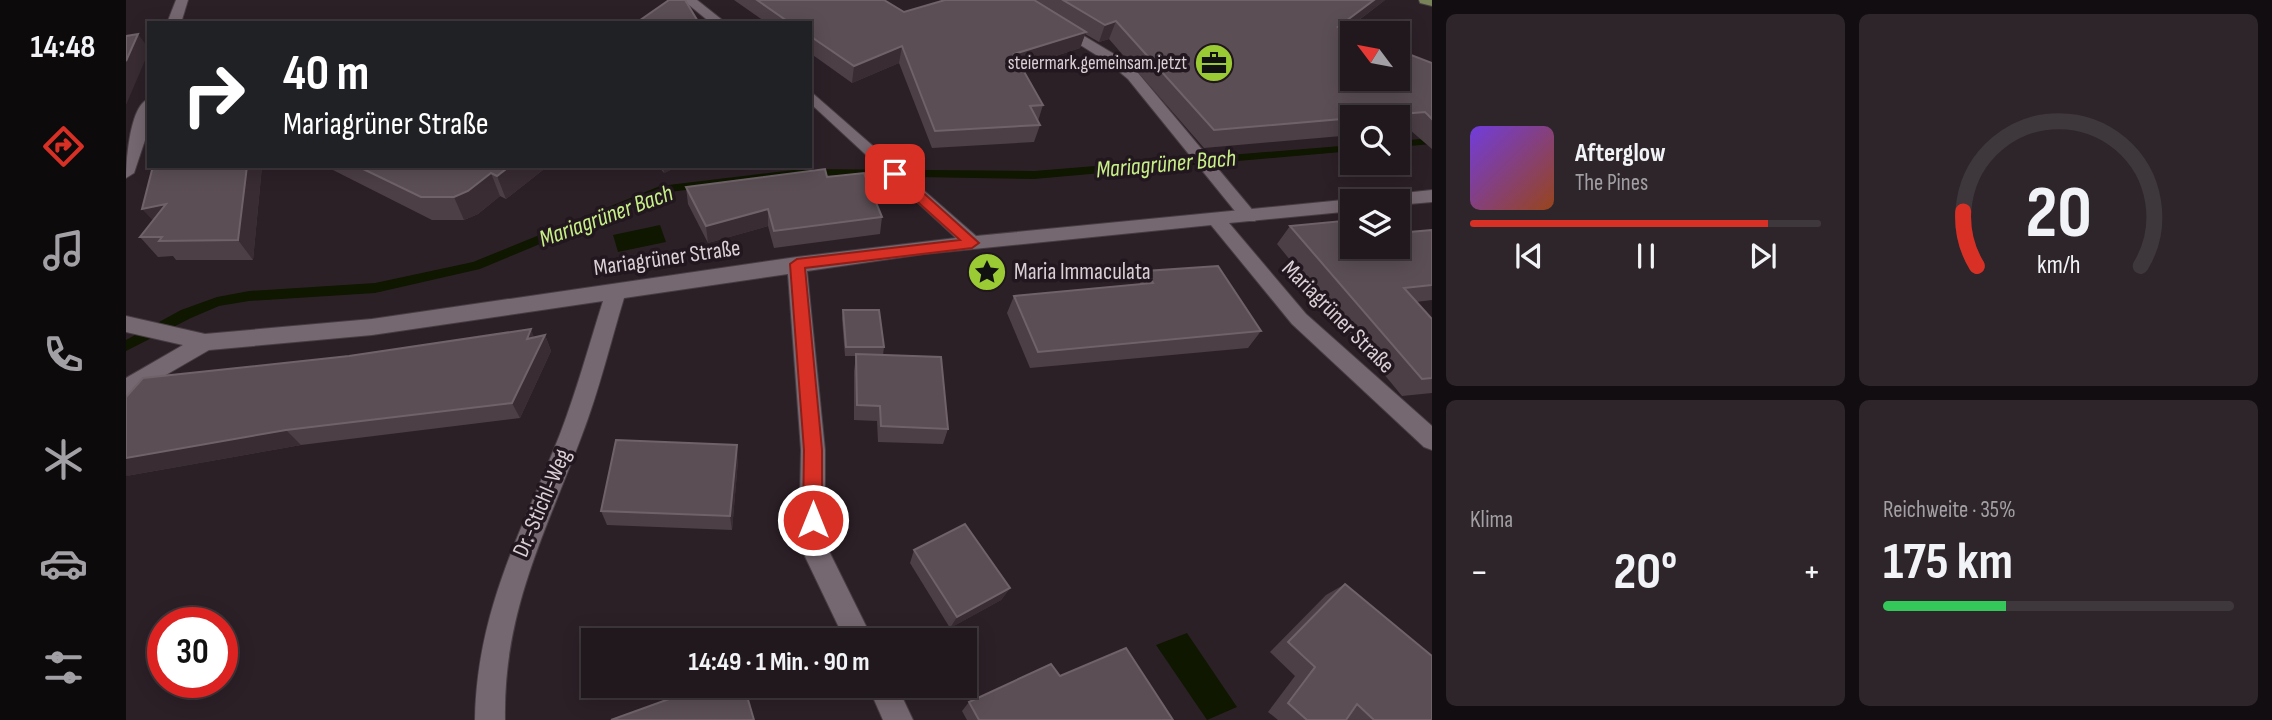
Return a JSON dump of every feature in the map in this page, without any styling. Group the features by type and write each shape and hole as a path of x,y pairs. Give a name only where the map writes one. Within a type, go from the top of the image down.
{"main road":[{"path":"1425,0 1432,2"}],"street":[{"path":"175,21 182,0"},
{"path":"689,0 717,21"},
{"path":"1015,0 1114,60 1133,76 1249,217"},
{"path":"812,97 906,186 972,243"},
{"path":"126,173 143,137 147,114"},
{"path":"1410,198 1432,195"},
{"name":"Mariagrüner Straße","path":"132,325 205,342 372,327 797,264 972,243 1217,221 1340,206"},
{"name":"Mariagrüner Straße","path":"1217,221 1299,318 1432,440"},
{"path":"797,264 813,450 812,544 853,628"},
{"name":"Dr.-Stichl-Weg","path":"490,720 489,698 497,627 518,559 572,433 617,291"},
{"path":"126,389 205,342"},
{"path":"888,698 898,720"}],"shaded area":[{"path":"660,225 666,242 618,252 613,235"},
{"path":"1187,633 1237,707 1207,720 1156,645"}],"building":[{"path":"669,0 685,0 698,21 639,21"},
{"path":"757,0 884,0 904,12 945,0 1034,0 1086,32 1014,54 1043,105 1030,106 1040,125 935,131 902,46 854,66 812,37 812,21 787,21"},
{"path":"1063,0 1374,0 1346,21 1340,21 1340,91 1410,91 1410,55 1432,63 1432,119 1425,112 1410,113 1410,105 1340,105 1340,119 1214,130 1116,21 1105,25"},
{"path":"138,34 126,61 126,36"},
{"path":"152,168 247,168 238,240 159,241 162,237 140,237 166,204 142,209"},
{"path":"361,168 507,168 497,176 491,173 468,191 454,197 421,197"},
{"path":"825,169 827,177 864,173 882,217 774,231 768,209 706,226 686,187"},
{"path":"1340,221 1340,259 1410,259 1410,232 1432,230 1432,285 1404,288 1432,319 1432,378 1422,379 1290,226"},
{"path":"1218,266 1261,331 1038,352 1014,296 1153,283 1146,271"},
{"path":"843,310 879,310 884,347 846,347"},
{"path":"531,329 527,339 545,335 512,403 286,430 126,458 126,397 143,378 349,356"},
{"path":"856,354 941,357 948,429 881,426 880,406 857,405"},
{"path":"616,440 737,445 730,516 601,511"},
{"path":"965,524 1010,588 957,617 914,550"},
{"path":"1345,584 1432,656 1432,720 1374,720 1357,704 1346,720 1307,720 1288,703 1315,667 1288,642"},
{"path":"1126,648 1173,720 979,720 969,702 1051,664 1060,676"},
{"path":"672,698 748,698 754,720 611,720"}],"waterway":[{"name":"Mariagrüner Bach","path":"1410,143 1432,141"},
{"name":"Mariagrüner Bach","path":"126,346 186,314 217,302 249,296 375,288 476,266 660,190 802,172 1034,175 1340,149"}],"place":[{"name":"steiermark.gemeinsam.jetzt","path":"1214,63"},
{"name":"Maria Immaculata","path":"987,272"}],"route":[{"path":"813,520 813,450 797,264 972,243 895,174"}]}
